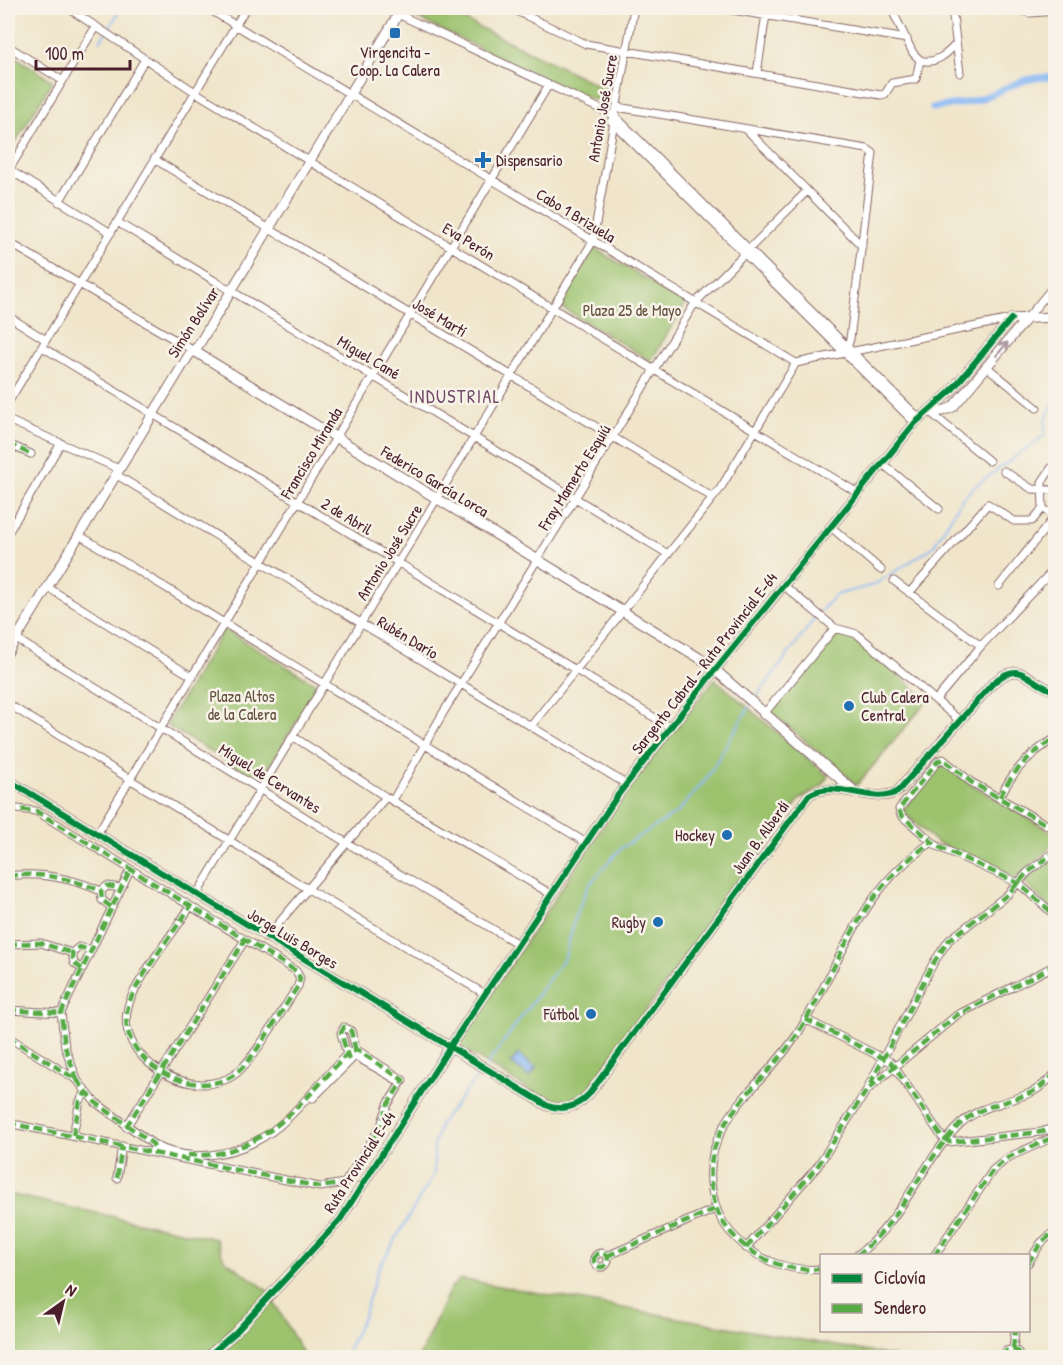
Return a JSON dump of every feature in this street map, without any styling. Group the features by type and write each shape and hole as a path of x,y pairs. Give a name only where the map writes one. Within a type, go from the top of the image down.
{"street":[{"name":"Eva Perón","path":"68,8 195,92 858,494"},
{"name":"Cabo 1 Brizuela","path":"207,8 796,363"},
{"path":"8,403 10,391 44,343 246,8"},
{"path":"385,8 400,11 614,120 918,421"},
{"path":"510,8 581,42 881,95 885,94 892,83 916,79 920,60"},
{"name":"Antonio José Sucre","path":"197,894 593,241 634,8"},
{"path":"720,8 766,11 907,39"},
{"path":"891,8 920,60 925,62 944,56 956,44"},
{"path":"952,8 960,73"},
{"path":"1011,8 1030,13 1056,11"},
{"name":"Simón Bolívar","path":"8,652 11,636 47,587 194,351 400,11"},
{"path":"757,73 766,11"},
{"path":"96,26 8,169 111,233"},
{"path":"8,46 63,81"},
{"path":"59,201 145,59"},
{"name":"Francisco Miranda","path":"96,834 193,677 548,86"},
{"path":"617,107 867,149 873,153 848,351"},
{"path":"746,129 862,246"},
{"name":"José Martí","path":"154,159 712,497"},
{"name":"Fray Mamerto Esquiú","path":"266,938 347,843 389,799 425,747 695,303 807,190"},
{"name":"Miguel Cané","path":"117,222 232,289 668,554"},
{"name":"Federico García Lorca","path":"8,242 194,351 706,662 855,793"},
{"path":"1028,317 1056,283"},
{"name":"2 de Abril","path":"8,316 44,343 154,413 670,727"},
{"name":"Sargento Cabral - Ruta Provincial E-64","path":"930,411 943,411 953,407 1028,317"},
{"path":"531,726 712,497 796,363 1011,319 1056,317"},
{"name":"Sargento Cabral - Ruta Provincial E-64","path":"449,1049 585,842 626,784 783,585 918,421 951,391 1011,319"},
{"path":"987,367 1037,408"},
{"path":"930,411 990,461"},
{"name":"Rubén Darío","path":"8,421 61,443 117,472 261,563 626,784"},
{"path":"8,533 61,443"},
{"path":"8,444 31,454"},
{"path":"909,592 988,504 1014,521 1029,523 1043,508 1042,482 1056,461"},
{"path":"884,465 939,508"},
{"path":"1004,471 1032,489 1056,490"},
{"path":"999,586 1052,520 1052,515 1043,508"},
{"path":"831,527 882,570"},
{"path":"79,535 585,842"},
{"path":"936,700 981,646 1056,567"},
{"path":"894,581 981,646"},
{"path":"783,585 836,628 857,634 959,720"},
{"path":"47,587 193,677"},
{"path":"764,715 836,628"},
{"name":"Miguel de Cervantes","path":"11,636 347,843 518,944"},
{"path":"818,791 884,796 897,792 993,683 1009,672 1027,675 1056,691"},
{"path":"8,704 308,889 485,994"},
{"path":"294,737 389,799 551,894"},
{"path":"1000,797 1010,779 1026,760 1056,738"},
{"path":"1056,830 970,782 947,760 938,762 899,809 900,815 932,842 1018,883 1056,916"},
{"path":"818,791 828,784 831,777 828,770"},
{"name":"Jorge Luis Borges","path":"8,780 449,1049 548,1106 569,1107"},
{"name":"Juan B. Alberdi","path":"569,1107 589,1094 792,815 806,798 818,791"},
{"path":"8,808 36,811 293,968 298,974 298,986 247,1061 233,1075 213,1084 196,1086 162,1071 136,1049 129,1033 127,1009 134,993 190,907"},
{"path":"820,1269 787,1267 767,1260 746,1248 729,1231 715,1209 710,1165 720,1133 740,1101 790,1043 866,906 899,867 932,842"},
{"path":"746,1248 817,1167 867,1090 946,945 958,932 1007,895 1056,851"},
{"path":"130,870 62,1013 63,1036 77,1080 86,1092 126,1127 170,1152 225,1168 320,1187 345,1183 381,1126 388,1104 402,1080 357,1053 351,1031 344,1027 341,1032 348,1057"},
{"path":"8,876 34,874 60,877 101,891"},
{"path":"101,891 107,886 121,888"},
{"path":"101,891 102,900 111,907"},
{"path":"126,1127 245,940"},
{"path":"8,944 41,943 72,953"},
{"path":"72,953 79,947 91,950"},
{"path":"72,953 74,963 82,969"},
{"path":"867,1090 957,1015 1056,965"},
{"path":"8,1011 62,1013"},
{"path":"805,1019 884,1057 895,1066 945,1140 953,1143 1041,1132 1056,1127"},
{"path":"8,1037 77,1080"},
{"name":"Ruta Provincial E-64","path":"206,1358 235,1333 340,1220 449,1049"},
{"path":"8,1123 155,1154 188,1157 224,1155 258,1139 280,1125 348,1057 357,1053"},
{"path":"59,1069 67,1068 70,1062"},
{"path":"858,1254 886,1227 945,1140 973,1114 996,1103 1030,1093 1056,1073"},
{"path":"73,1135 80,1101 86,1092"},
{"path":"935,1254 993,1170 1009,1157 1056,1136"},
{"path":"153,1144 155,1154"},
{"path":"117,1178 122,1146"},
{"path":"224,1155 225,1168"},
{"path":"607,1256 715,1209"},
{"path":"1030,1261 1041,1243 1056,1230"},
{"path":"1013,1348 1015,1332"},
{"path":"1005,1358 1006,1351 1013,1348"},
{"path":"1013,1348 1018,1352 1018,1358"}],"green space":[{"path":"410,8 440,8 610,91 612,96 600,101 576,94 412,16"},
{"path":"8,52 53,81 8,154"},
{"name":"Plaza 25 de Mayo","path":"594,248 686,303 651,361 559,306"},
{"name":"Plaza Altos de la Calera","path":"224,629 318,685 261,782 166,725"},
{"name":"Club Calera Central","path":"848,633 928,700 857,785 770,711 838,634"},
{"path":"715,679 828,776 822,786 800,799 586,1092 573,1103 554,1106 457,1045 628,789"},
{"path":"941,763 945,763 967,782 1055,834 1055,843 1016,879 936,842 902,811"},
{"path":"1055,855 1055,913 1024,882"},
{"path":"8,1194 216,1239 224,1259 267,1290 305,1357 8,1358"},
{"path":"460,1279 898,1357 419,1357 450,1289"}],"water":[{"path":"518,1054 536,1068 530,1077 511,1063"}],"waterway":[{"path":"100,41 122,8"},
{"path":"933,108 974,101 1025,80 1056,78"},
{"path":"821,611 835,595 874,585 933,547 962,499 974,487 1045,435 1045,421 1056,397"},
{"path":"755,699 815,618"},
{"path":"486,1066 565,957 576,914 589,885 621,848 678,812 706,779 749,707"},
{"path":"344,1358 363,1317 378,1269 434,1174 434,1146 440,1124 482,1071"}],"marked path":[{"path":"8,444 31,454"},
{"path":"1000,797 1010,779 1023,763 1056,738"},
{"path":"1056,830 971,782 943,759 938,761 899,809 901,815 937,846 1018,883 1056,916"},
{"path":"8,808 36,811 296,971 300,978 298,986 250,1059 234,1075 216,1082 197,1084 159,1071 132,1043 127,1025 128,1007 138,984 190,907"},
{"path":"820,1269 798,1269 775,1263 754,1253 730,1232 719,1215 712,1190 711,1166 716,1144 738,1105 785,1052 798,1033 869,905 886,883 932,842"},
{"path":"870,1084 934,962 949,940 1007,895 1027,873 1056,851"},
{"path":"77,1080 65,1047 61,1013 130,870"},
{"path":"8,876 55,877 101,891"},
{"path":"111,907 102,900 101,891 107,886 121,888"},
{"path":"126,1127 245,940"},
{"path":"8,944 41,943 72,953"},
{"path":"82,969 74,963 72,953 79,947 91,950"},
{"path":"746,1248 817,1167 867,1090 957,1015 1056,965"},
{"path":"8,1010 61,1013"},
{"path":"805,1019 891,1062 942,1137 949,1142 1041,1132 1056,1127"},
{"path":"349,1060 341,1033 344,1027 351,1031 357,1055"},
{"path":"8,1037 77,1080 95,1102 153,1144 155,1154"},
{"path":"8,1123 320,1187 345,1183 381,1126 388,1104 403,1080 357,1050"},
{"path":"188,1155 214,1154 237,1148 259,1138 297,1108 347,1054 357,1050"},
{"path":"858,1254 886,1227 945,1141 959,1125 975,1113 1034,1091 1056,1073"},
{"path":"73,1135 80,1101 86,1092"},
{"path":"935,1254 993,1170 1009,1157 1056,1136"},
{"path":"117,1178 122,1146"},
{"path":"607,1256 715,1209"},
{"path":"1030,1260 1041,1243 1056,1230"},
{"path":"601,1253 606,1255 608,1260 606,1265 601,1267 596,1265 594,1260 596,1255 601,1253"},
{"path":"1013,1349 1015,1332"},
{"path":"1005,1358 1006,1351 1013,1349 1018,1352 1019,1358"}],"cycle path":[{"path":"206,1358 235,1333 340,1220 455,1039 618,795 714,671 915,423 951,391 1011,319"},
{"path":"8,780 548,1106 565,1108 580,1102 589,1094 809,795 830,789 875,796 897,792 993,683 1003,675 1019,672 1056,691"}],"place":[{"name":"Virgencita - Coop. La Calera","path":"395,33"},
{"name":"Dispensario","path":"483,160"},
{"name":"Club Calera Central","path":"849,706"},
{"name":"Hockey","path":"727,835"},
{"name":"Rugby","path":"658,922"},
{"name":"Fútbol","path":"591,1014"}],"district":[{"name":"INDUSTRIAL","path":"455,396"}]}
